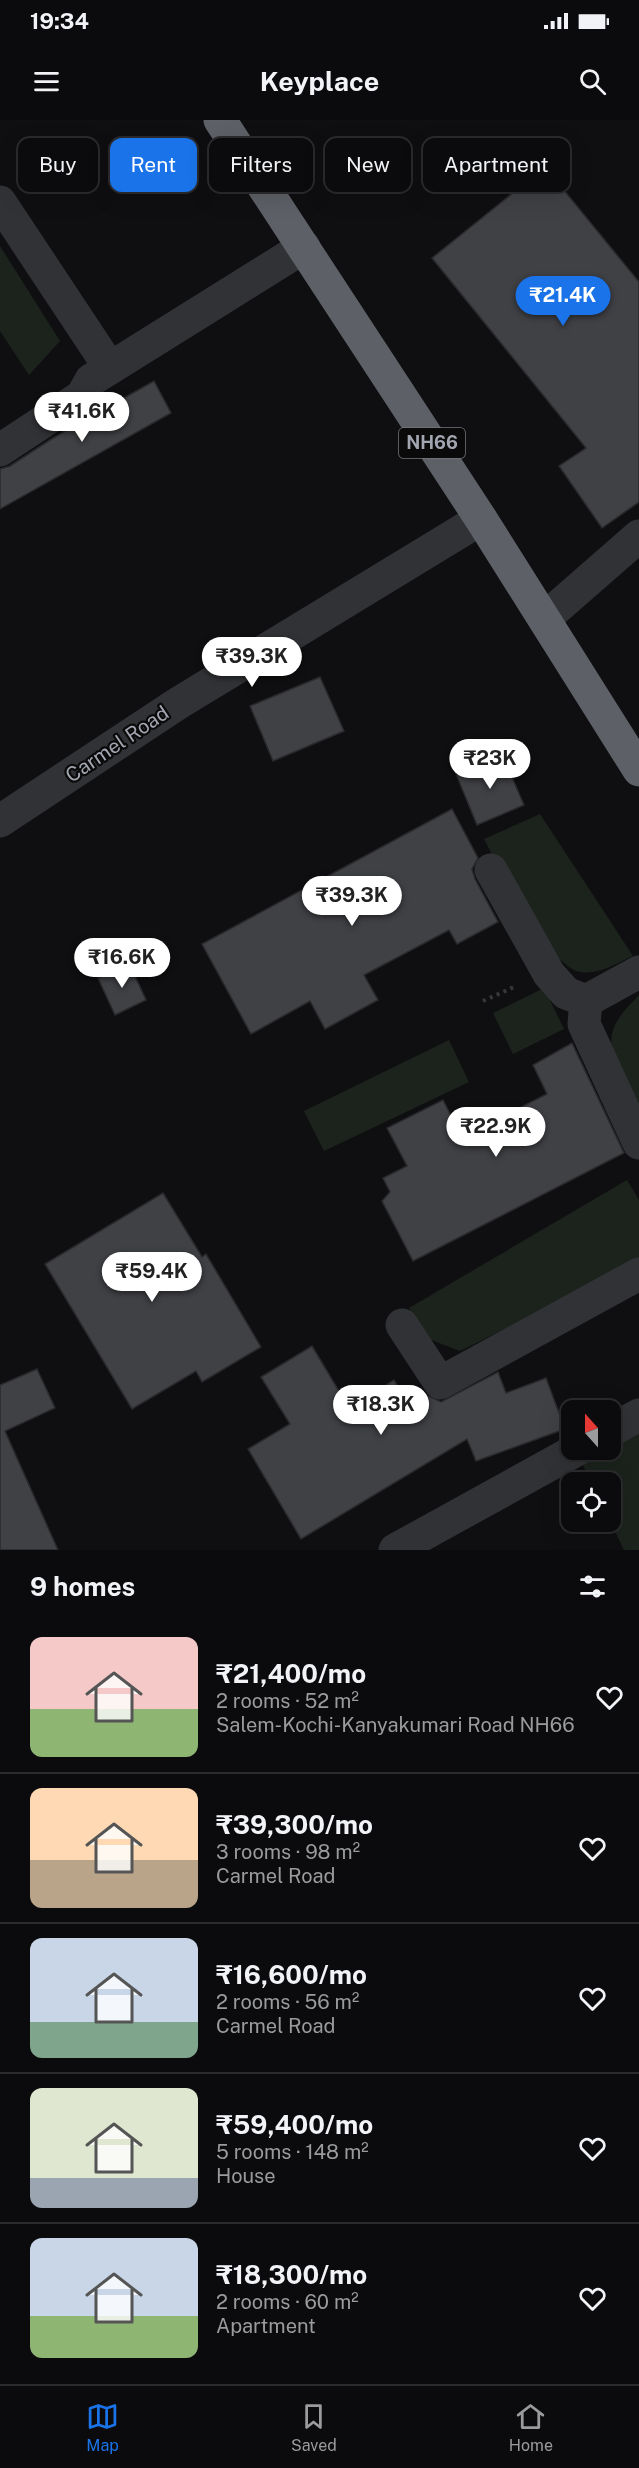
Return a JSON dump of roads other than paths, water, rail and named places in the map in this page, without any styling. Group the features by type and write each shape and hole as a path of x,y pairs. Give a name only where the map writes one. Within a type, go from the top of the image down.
{"highway":[{"name":"NH66","path":"220,120 481,519 639,770"}],"street":[{"path":"0,202 100,374"},
{"path":"0,450 81,396 100,374 304,247"},
{"name":"Carmel Road","path":"0,821 177,704 481,519"},
{"path":"544,619 639,536"},
{"path":"491,870 549,974 566,993 586,1001"},
{"path":"586,1001 639,972"},
{"path":"586,1001 584,1024 639,1143"},
{"path":"402,1325 440,1383 639,1274"},
{"path":"621,1425 639,1416"},
{"path":"395,1550 561,1458"}]}
